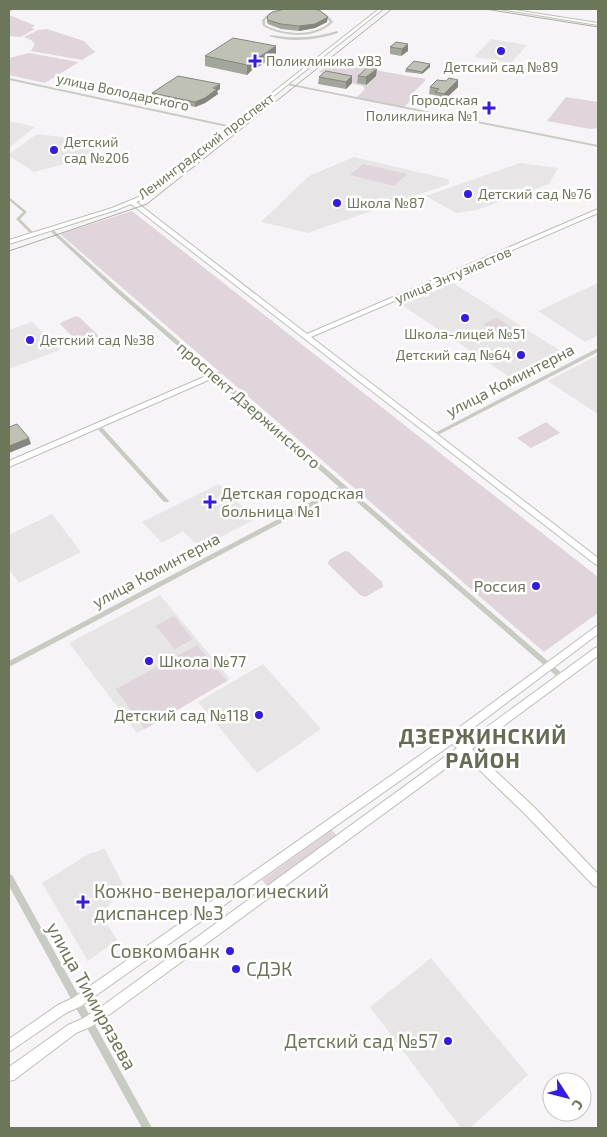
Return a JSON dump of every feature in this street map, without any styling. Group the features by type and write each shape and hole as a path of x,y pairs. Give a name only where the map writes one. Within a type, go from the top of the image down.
{"main road":[{"name":"Ленинградский проспект","path":"9,242 143,197 381,9"},
{"path":"502,9 598,24"},
{"path":"132,202 598,562"},
{"name":"улица Энтузиастов","path":"306,337 598,211"},
{"path":"9,464 216,376"},
{"path":"9,1046 62,1009 77,1002 453,738 598,629"},
{"path":"9,1074 72,1029 88,1022 598,651"},
{"path":"453,738 530,811 598,882"}],"street":[{"path":"9,11 13,9"},
{"path":"286,10 308,10 326,15 332,20 331,24 323,29 308,33 278,32 266,27 262,22 267,15 286,10"},
{"path":"271,36 308,38 337,32"},
{"name":"улица Володарского","path":"9,80 232,127"},
{"path":"287,84 598,146"},
{"path":"9,198 25,212 18,219 33,234"},
{"name":"проспект Дзержинского","path":"50,229 563,678"},
{"name":"улица Коминтерна","path":"434,435 598,350"},
{"path":"97,425 166,501"},
{"name":"улица Коминтерна","path":"9,664 344,487"},
{"name":"улица Тимирязева","path":"9,878 147,1128"}],"shaded area":[{"path":"9,15 34,25 31,28 35,29 21,37 9,36"},
{"path":"47,29 84,41 95,52 82,60 31,51 35,44 24,37 38,30"},
{"name":"Детский сад №89","path":"491,39 527,45 511,63 474,57"},
{"path":"29,53 79,62 45,83 9,75 9,58"},
{"path":"331,62 425,79 425,81 413,93 418,94 404,107 356,98 365,89 363,86 354,84 347,79 319,72"},
{"path":"566,97 598,102 598,128 590,129 547,121"},
{"path":"9,121 35,127 9,148"},
{"name":"Детский сад №206","path":"37,134 62,137 100,146 79,160 34,172 9,156 9,154"},
{"name":"Школа №87","path":"354,157 448,179 449,184 308,233 261,222 309,176"},
{"path":"520,163 558,168 549,184 530,191 519,188 499,196 505,200 476,210 456,213 426,196"},
{"path":"363,164 407,174 394,186 350,175"},
{"path":"132,211 598,577 598,613 544,652 60,234"},
{"name":"Школа-лицей №51","path":"453,283 564,353 514,380 402,305"},
{"path":"598,283 598,335 585,342 538,311"},
{"path":"76,316 98,337 79,343 60,324"},
{"path":"497,318 519,332 506,338 483,324"},
{"name":"Детский сад №38","path":"32,322 60,350 9,369 9,330"},
{"path":"598,355 598,414 548,381"},
{"path":"546,422 560,433 531,448 517,438"},
{"name":"Детская городская больница №1","path":"219,484 255,519 200,548 183,531 162,543 142,522"},
{"path":"52,514 81,552 19,583 9,569 9,535"},
{"path":"345,551 349,552 382,582 383,587 365,597 360,595 328,564 329,560"},
{"name":"Школа №77","path":"160,595 230,679 137,733 69,643"},
{"path":"174,616 193,639 175,649 156,626"},
{"path":"197,645 227,681 145,729 116,689"},
{"name":"Детский сад №118","path":"263,664 321,729 257,773 198,702"},
{"path":"332,830 337,836 267,886 262,880"},
{"name":"Кожно-венералогический диспансер №3","path":"104,848 126,890 120,893 101,914 117,940 88,961 42,883 92,852 94,853"},
{"name":"Детский сад №57","path":"431,958 528,1075 470,1128 461,1128 370,1007"}],"building":[{"path":"285,9 319,10 328,17 315,24 299,26 268,20 267,17 272,12"},
{"path":"233,38 276,46 255,60 253,59 247,65 205,56"},
{"path":"396,42 408,44 402,49 390,47"},
{"path":"414,61 430,64 422,72 406,69"},
{"path":"368,67 377,69 366,77 358,76"},
{"path":"326,71 352,76 346,82 319,77"},
{"path":"178,76 220,84 213,88 217,89 205,98 195,102 152,93"},
{"path":"449,78 458,80 444,94 435,92 439,89 430,87 437,80 446,81"},
{"path":"17,424 29,438 9,446 9,427"}],"tram line":[{"path":"9,251 147,204 392,9"},
{"path":"485,9 598,27"}],"place":[{"name":"Детский сад №89","path":"501,51"},
{"name":"Поликлиника УВЗ","path":"255,61"},
{"name":"Городская Поликлиника №1","path":"489,108"},
{"name":"Детский сад №206","path":"54,150"},
{"name":"Детский сад №76","path":"468,194"},
{"name":"Школа №87","path":"337,203"},
{"name":"Школа-лицей №51","path":"465,318"},
{"name":"Детский сад №38","path":"30,340"},
{"name":"Детский сад №64","path":"521,355"},
{"name":"Детская городская больница №1","path":"210,502"},
{"name":"Россия","path":"536,586"},
{"name":"Школа №77","path":"149,661"},
{"name":"Детский сад №118","path":"259,715"},
{"name":"Кожно-венералогический диспансер №3","path":"83,902"},
{"name":"Совкомбанк","path":"230,951"},
{"name":"СДЭК","path":"236,969"},
{"name":"Детский сад №57","path":"448,1041"}],"district":[{"name":"ДЗЕРЖИНСКИЙ РАЙОН","path":"483,749"}]}
